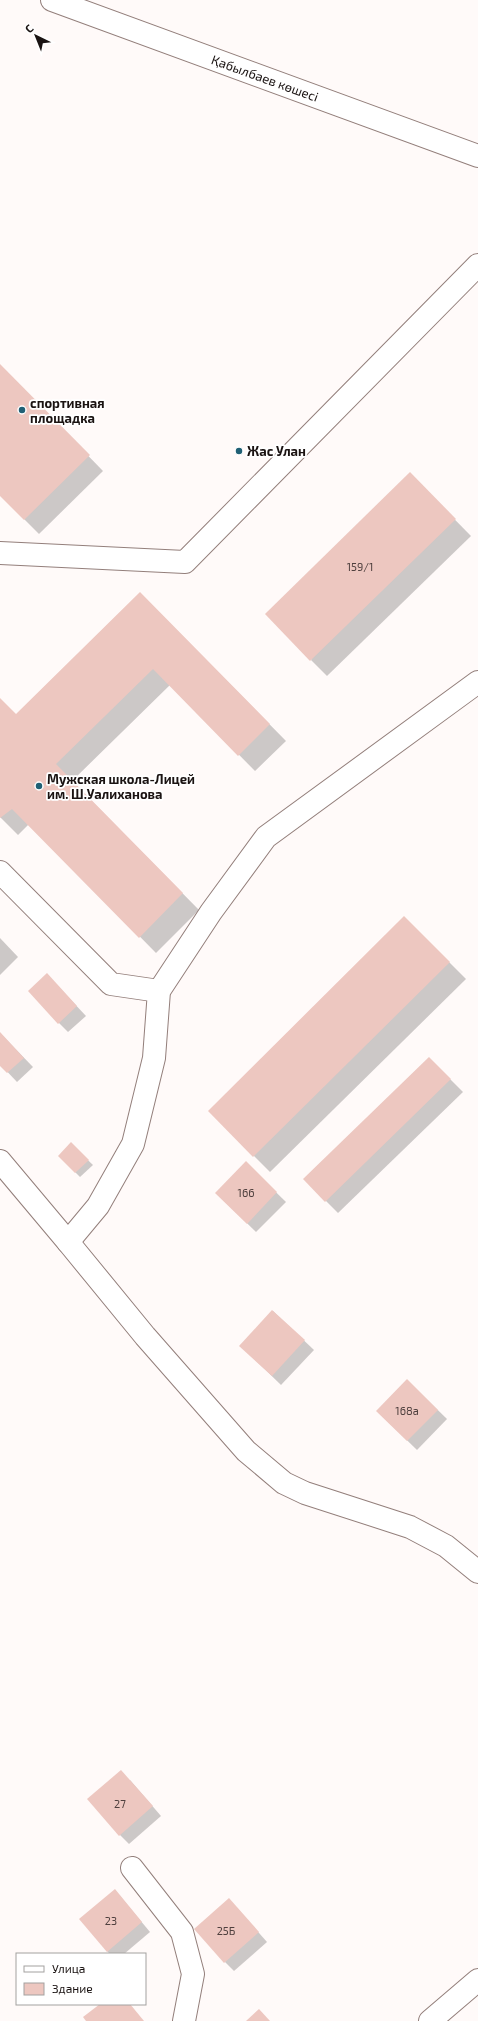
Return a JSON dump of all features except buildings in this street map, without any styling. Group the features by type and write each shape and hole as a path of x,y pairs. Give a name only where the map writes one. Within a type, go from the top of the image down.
{"main road":[{"name":"Қабылбаев көшесі","path":"52,0 77,4 478,156"},
{"path":"0,553 185,562 478,265"},
{"path":"68,1242 98,1206 133,1144 154,1058 159,992 212,912 266,837 478,682"},
{"path":"0,872 111,984 159,992"},
{"path":"0,1161 145,1336 246,1452 284,1483 304,1493 410,1527 446,1546 478,1572"},
{"path":"132,1868 182,1932 193,1974 184,2021"},
{"path":"430,2021 478,1980"}],"place":[{"name":"спортивная площадка","path":"22,410"},
{"name":"Жас Улан","path":"239,451"},
{"name":"Мужская школа-Лицей им. Ш.Уалиханова","path":"39,786"}]}
